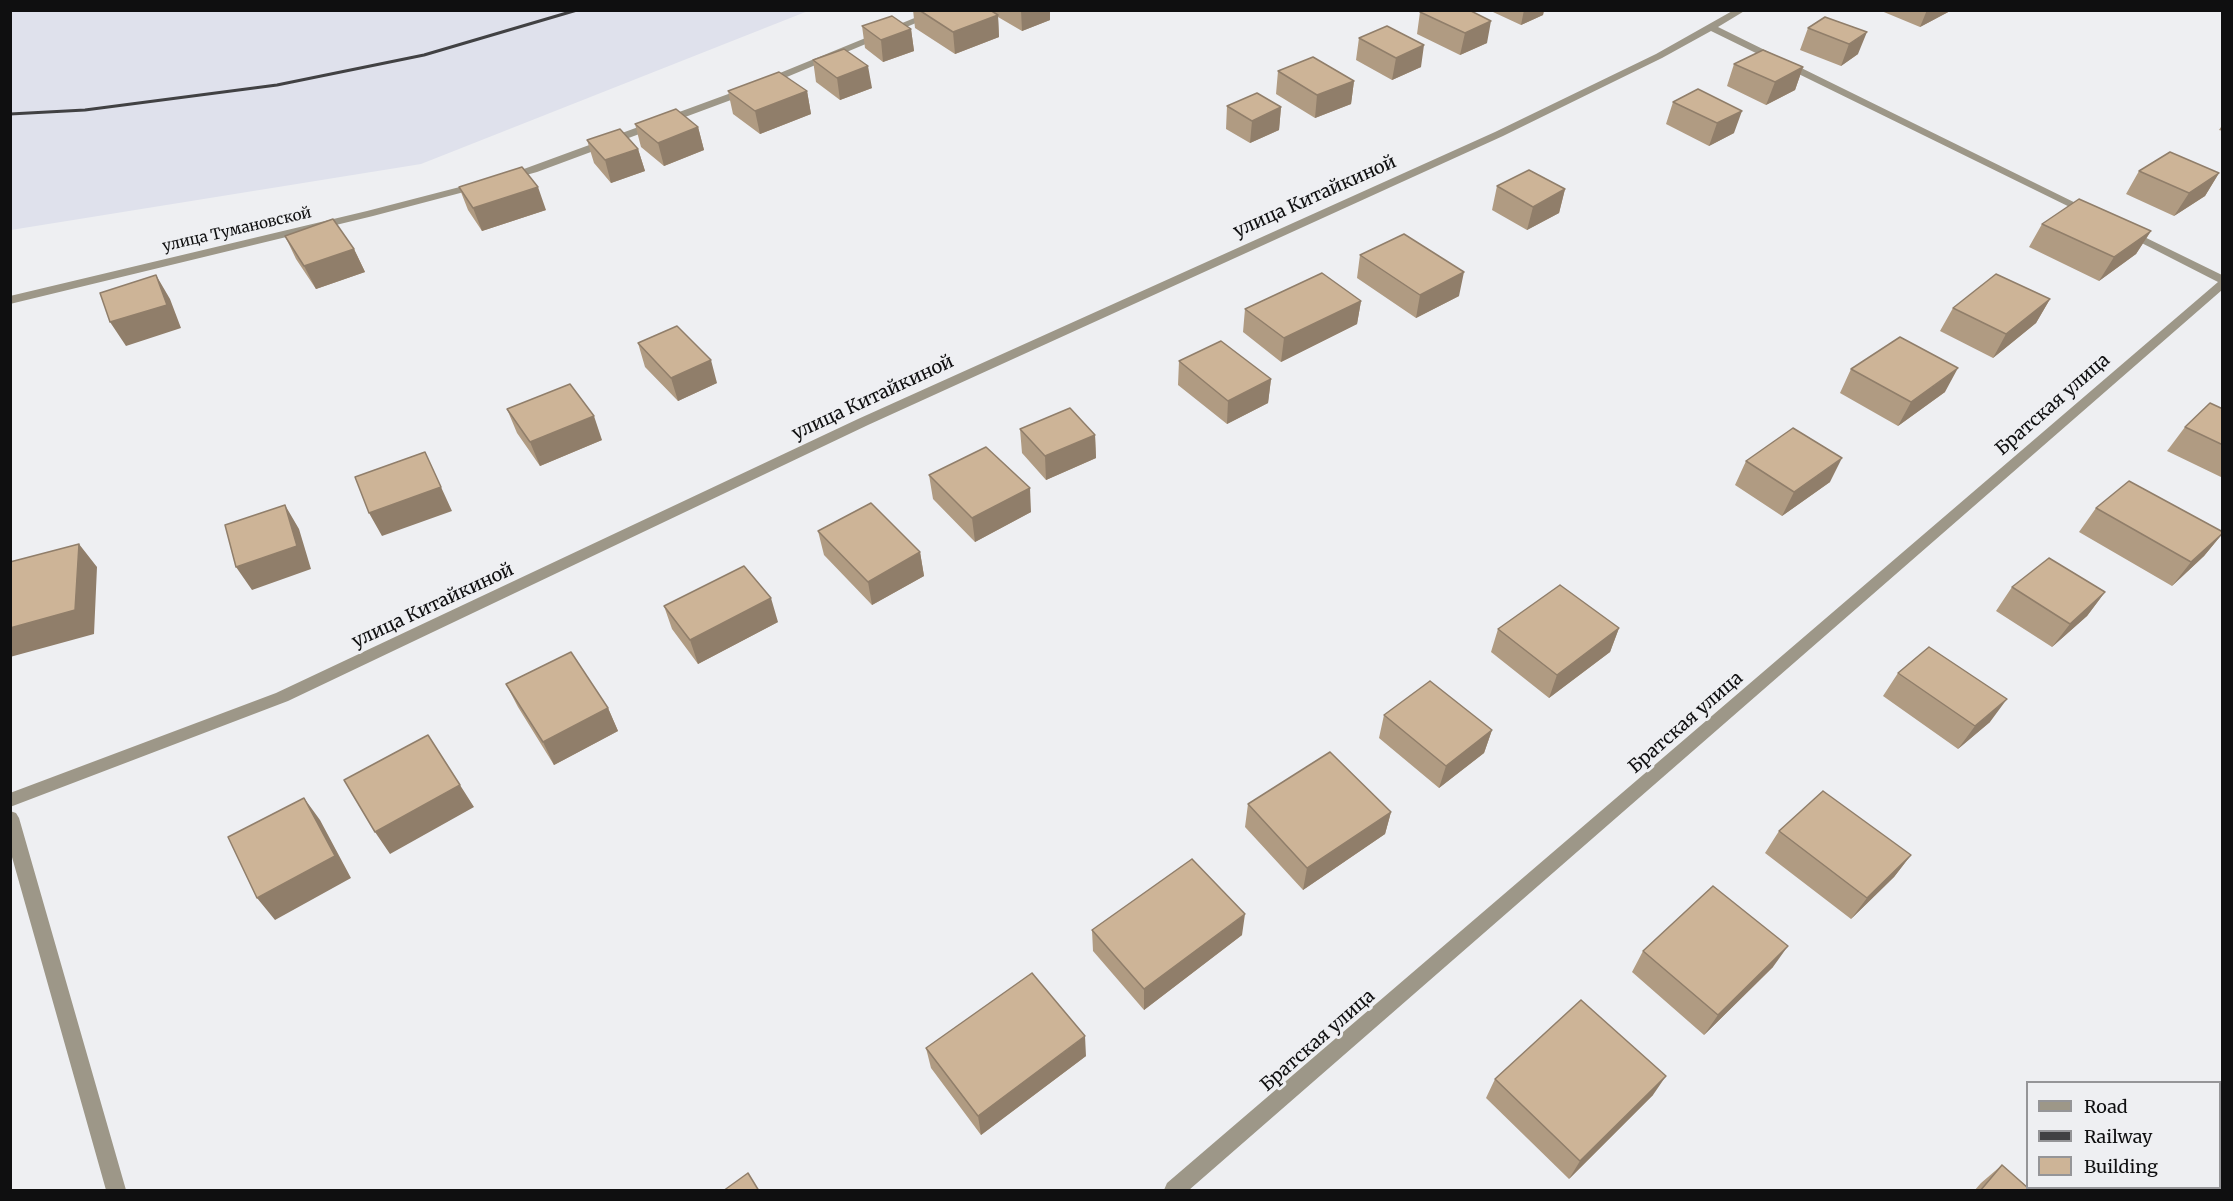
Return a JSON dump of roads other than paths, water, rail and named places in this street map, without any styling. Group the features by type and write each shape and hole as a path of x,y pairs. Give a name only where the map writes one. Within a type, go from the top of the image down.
{"street":[{"name":"улица Тумановской","path":"10,300 369,214 533,170 735,95 943,10"},
{"name":"улица Китайкиной","path":"10,800 282,698 873,417 1500,134 1659,56 1742,10"},
{"path":"1711,27 2095,216"},
{"path":"2116,226 2223,279"},
{"name":"Братская улица","path":"1174,1191 2223,284"},
{"path":"10,818 116,1191"}],"railway":[{"path":"10,114 85,110 277,85 424,55 577,10"}]}
